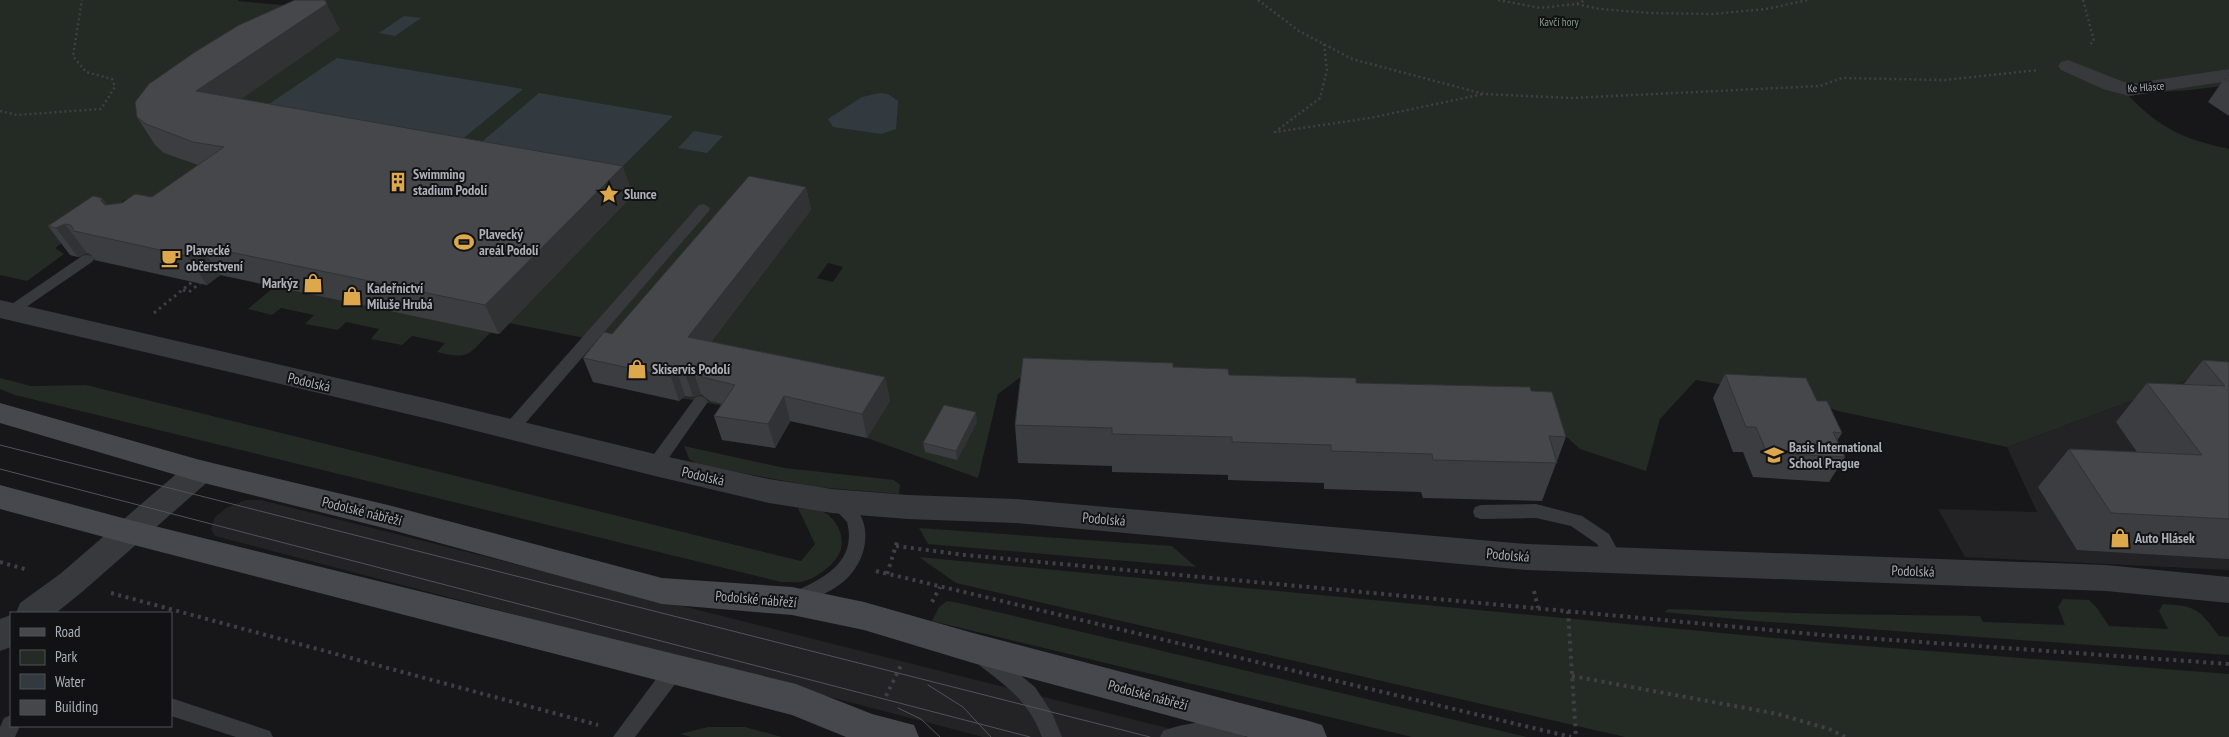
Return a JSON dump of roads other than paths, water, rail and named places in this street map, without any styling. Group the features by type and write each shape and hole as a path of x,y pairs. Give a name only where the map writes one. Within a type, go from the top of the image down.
{"main road":[{"name":"Podolské nábřeží","path":"0,413 200,471 392,518 662,591 792,601 864,616 973,648 1309,737"},
{"path":"0,497 130,532 796,700 870,730 901,737"}],"street":[{"name":"Ke Hlásce","path":"2068,66 2110,85 2129,90 2229,75"},
{"name":"Podolská","path":"5,310 655,465 769,491 832,501 1015,512 1527,557 2106,578 2229,590"},
{"path":"33,612 200,471"}],"lane":[{"path":"510,430 704,208"},
{"path":"5,310 87,259"},
{"path":"655,465 700,402"},
{"path":"792,601 840,575 850,565 854,555 857,527 853,515 845,507 832,501"},
{"path":"1481,512 1536,511 1576,521 1603,539 1614,560"},
{"path":"973,648 1028,693 1045,719 1052,737"},
{"path":"623,737 675,669"},
{"path":"172,707 263,737"},
{"path":"1170,737 1212,730 1268,727"}],"water":[{"path":"404,16 421,18 395,36 379,33"},
{"path":"337,58 523,89 459,142 266,106"},
{"path":"539,93 673,116 618,171 478,145"},
{"path":"880,93 888,94 898,101 896,129 881,134 833,127 828,119 862,97"},
{"path":"694,131 723,136 707,153 678,148"}],"tram line":[{"path":"0,445 1150,737"},
{"path":"0,469 978,724"},
{"path":"928,685 963,707 978,724"},
{"path":"898,708 921,719 940,737"},
{"path":"978,724 1030,737"},
{"path":"978,724 991,737"}],"place":[{"name":"Swimming stadium Podolí","path":"398,182"},
{"name":"Slunce","path":"609,194"},
{"name":"Plavecký areál Podolí","path":"464,242"},
{"name":"Plavecké občerstvení","path":"171,258"},
{"name":"Markýz","path":"313,283"},
{"name":"Kadeřnictví Miluše Hrubá","path":"352,296"},
{"name":"Skiservis Podolí","path":"637,369"},
{"name":"Basis International School Prague","path":"1774,455"},
{"name":"Auto Hlásek","path":"2120,538"}],"park label":[{"name":"Kavčí hory","path":"1559,22"}]}
